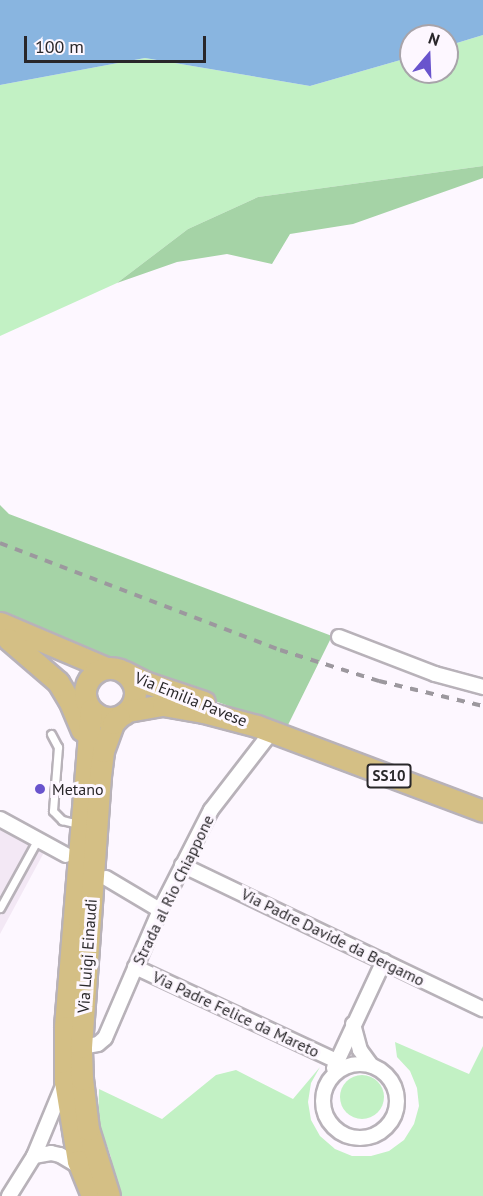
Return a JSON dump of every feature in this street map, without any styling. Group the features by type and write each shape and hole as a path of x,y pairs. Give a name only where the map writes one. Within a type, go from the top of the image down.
{"main road":[{"name":"Via Emilia Pavese","path":"3,632 115,670 483,811"},
{"path":"3,632 50,664 89,706"},
{"path":"3,632 58,682 80,722 87,750"},
{"path":"89,706 84,694 92,674 115,670 132,681 135,691 134,702 123,714"},
{"name":"Via Emilia Pavese","path":"123,714 163,705 204,712 264,728"},
{"name":"SS10","path":"89,706 104,717 123,714"},
{"name":"Via Luigi Einaudi","path":"89,706 65,1027 65,1081 69,1116 80,1167 92,1196"},
{"name":"Via Luigi Einaudi","path":"109,1196 88,1129 81,1047 103,751 113,723 123,714"}],"street":[{"path":"339,637 435,674 483,687"},
{"name":"Strada al Rio Chiappone","path":"81,1047 98,1044 105,1038 160,910 182,865 211,810 264,728"},
{"path":"0,819 66,855"},
{"name":"Via Padre Davide da Bergamo","path":"182,865 483,1009"},
{"path":"106,878 160,910"},
{"path":"353,1024 357,1043 371,1065 391,1080 397,1104 387,1126 377,1134 365,1137 352,1137 340,1132 331,1124 322,1101 353,1024 384,961"},
{"name":"Via Padre Felice da Mareto","path":"135,967 337,1061"},
{"path":"330,1077 349,1065 371,1065"},
{"path":"9,1196 34,1156 65,1081"},
{"path":"34,1156 51,1153 60,1155 80,1167"}],"lane":[{"path":"51,734 58,747 53,811 62,820 81,825"},
{"path":"0,908 38,839"}],"shaded area":[{"path":"0,819 48,845 0,934"}],"green space":[{"path":"483,35 483,166 258,197 188,229 117,283 0,336 0,85 145,58 310,86 399,60 399,84 459,84 459,42"},
{"path":"483,166 483,178 353,224 290,234 272,264 227,254 177,262 117,283 188,229 258,197"},
{"path":"0,505 9,514 332,636 287,727 0,624"},
{"path":"395,1042 469,1074 483,1046 483,1196 118,1196 114,1190 111,1157 98,1121 99,1089 162,1119 216,1075 236,1070 293,1099 320,1067 311,1083 308,1102 311,1120 320,1136 335,1149 352,1156 371,1156 389,1151 404,1140 414,1124 419,1106 417,1088 410,1071 397,1057"},
{"path":"362,1075 371,1076 378,1081 383,1088 383,1106 378,1113 371,1118 362,1119 353,1118 346,1113 341,1106 340,1097 341,1088 346,1081 353,1076"}],"water":[{"path":"0,0 483,0 483,35 459,42 459,24 399,24 399,60 310,86 145,58 0,85"}],"railway":[{"path":"0,543 280,650 379,681 483,706"}],"place":[{"name":"Metano","path":"40,789"}]}
